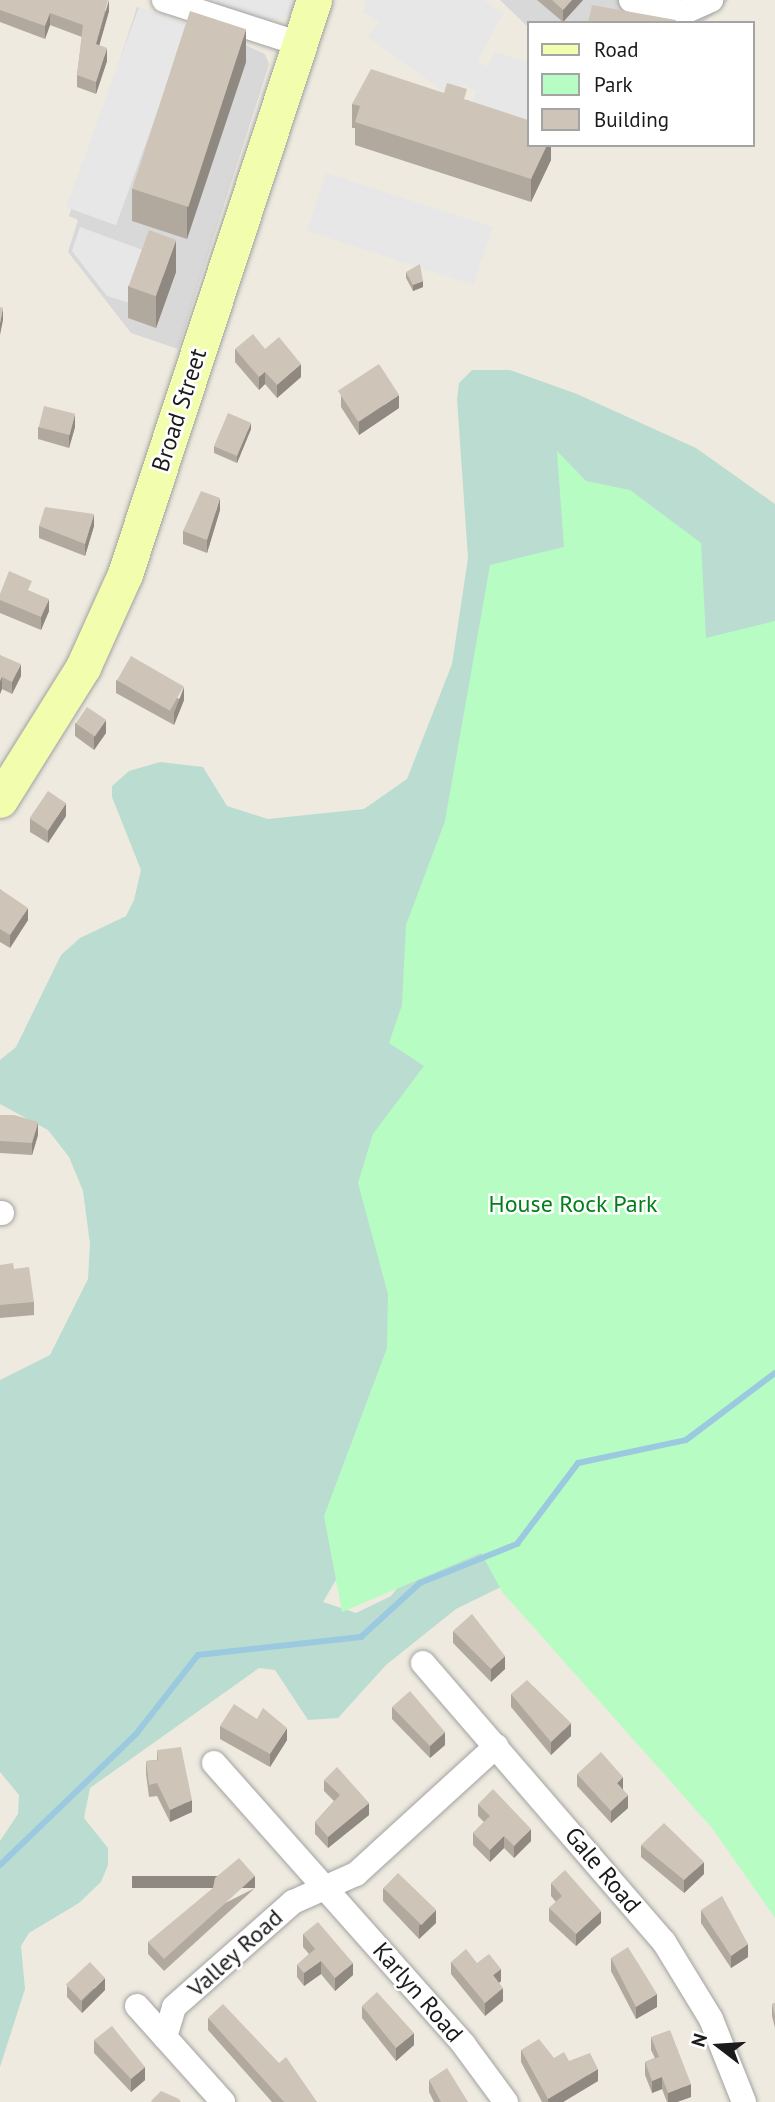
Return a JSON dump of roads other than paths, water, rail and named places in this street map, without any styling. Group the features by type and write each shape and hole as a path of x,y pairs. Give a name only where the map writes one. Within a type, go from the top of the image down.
{"main road":[{"name":"Broad Street","path":"0,800 83,667 121,586 314,0"}],"street":[{"path":"164,0 300,44"},
{"path":"631,0 682,13 711,0"},
{"name":"Gale Road","path":"424,1663 664,1942 711,2019 744,2102"},
{"name":"Valley Road","path":"165,2037 174,2007 293,1902 355,1874 496,1746"},
{"path":"214,1763 326,1886"},
{"name":"Karlyn Road","path":"326,1886 506,2102"},
{"path":"136,2006 223,2102"}],"waterway":[{"path":"0,1865 136,1734 198,1655 361,1637 420,1583 517,1544 578,1463 686,1440 775,1373"}],"park label":[{"name":"House Rock Park","path":"573,1204"}]}
